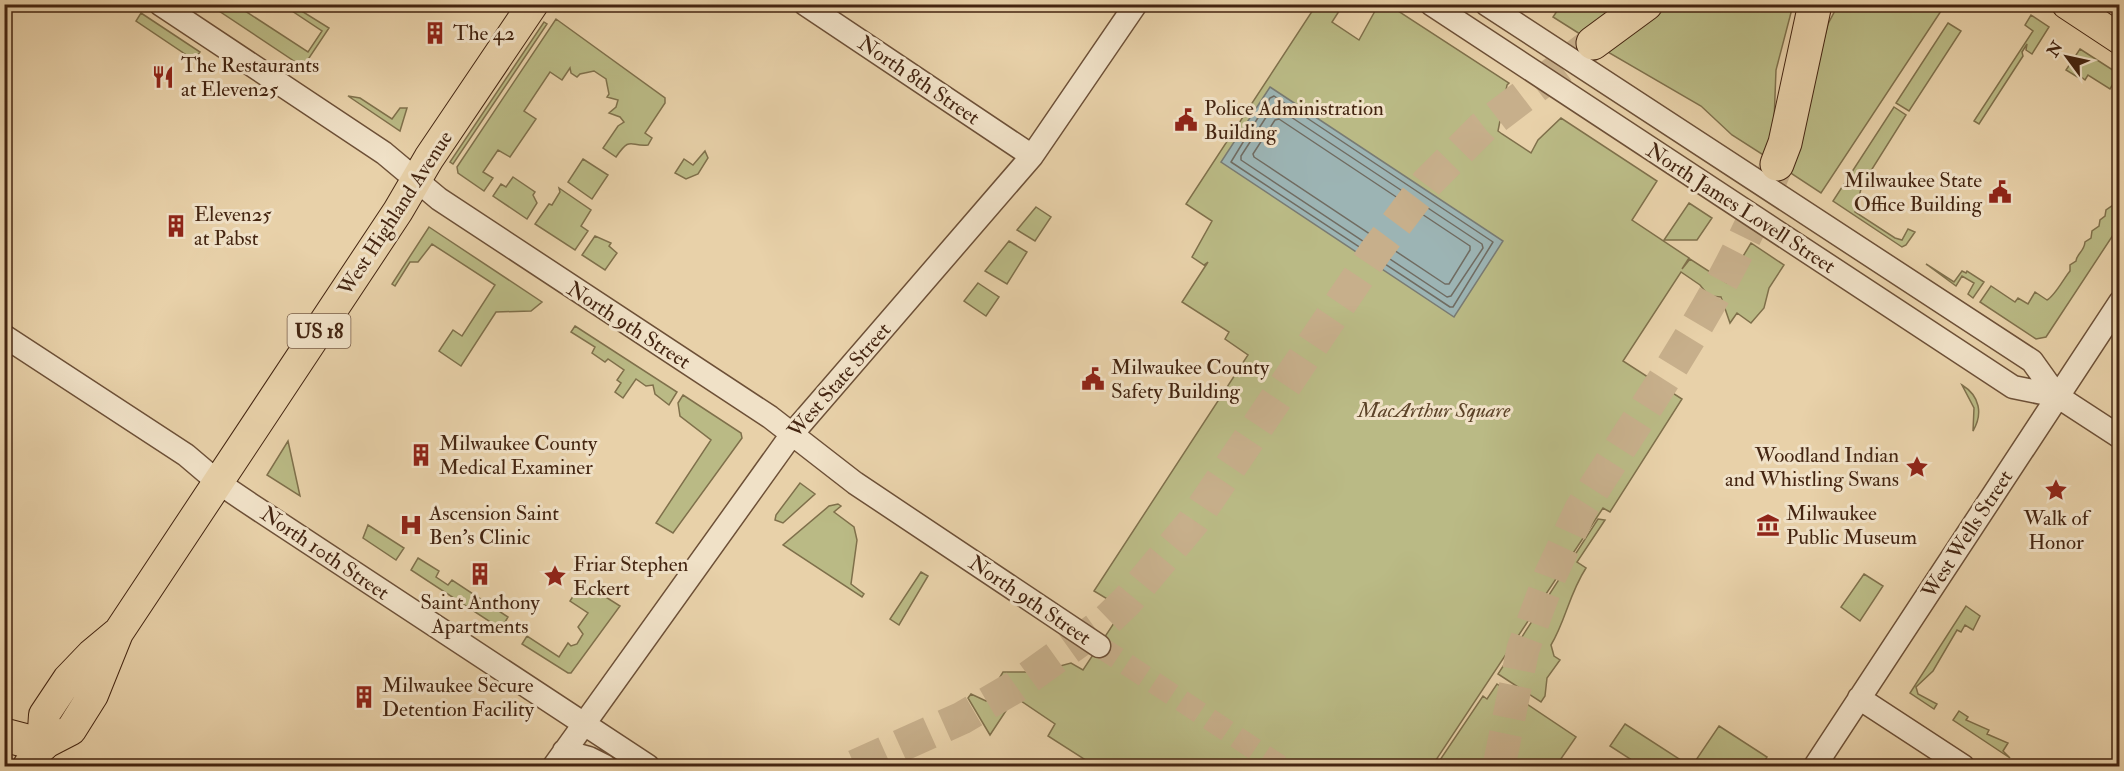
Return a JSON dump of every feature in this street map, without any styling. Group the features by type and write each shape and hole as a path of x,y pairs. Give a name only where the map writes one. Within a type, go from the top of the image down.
{"highway":[{"path":"1593,43 1646,4"},
{"path":"1777,164 1785,143 1816,12"},
{"path":"4,735 34,758"}],"main road":[{"name":"West Highland Avenue","path":"34,758 44,715 68,679 92,654 118,633 533,4"},
{"path":"2067,4 2120,39"}],"street":[{"name":"North 9th Street","path":"160,4 384,153 439,199 792,434 855,483 1099,646"},
{"name":"North 8th Street","path":"805,4 1032,156"},
{"name":"West State Street","path":"559,759 792,434 1032,156 1136,4"},
{"name":"North James Lovell Street","path":"1431,4 2013,387 2058,396"},
{"name":"North James Lovell Street","path":"1486,4 2032,361 2058,396 2120,437"},
{"name":"West Wells Street","path":"1815,766 2120,302"},
{"name":"North 10th Street","path":"4,336 186,455 219,483 648,766"},
{"path":"1859,698 1963,766"},
{"path":"559,759 589,758 605,766"}],"green space":[{"path":"214,5 236,5 308,52 322,31 283,5 292,5 329,28 303,67 213,7"},
{"name":"MacArthur Square","path":"1323,5 1327,8 1330,5 1343,5 1332,22 1359,40 1375,11 1389,5 1509,83 1498,131 1502,134 1531,153 1538,140 1561,118 1657,181 1632,220 1689,258 1682,269 1690,259 1727,283 1751,243 1784,265 1769,288 1764,308 1751,323 1737,313 1730,323 1721,297 1709,296 1700,285 1681,272 1623,361 1682,399 1610,512 1603,508 1432,766 1095,766 1048,736 1055,724 1015,697 990,735 968,698 971,694 986,701 1003,672 1029,672 1029,668 1049,669 1071,663 1083,670 1120,614 1111,607 1114,603 1094,591 1248,355 1225,339 1229,332 1182,302 1208,262 1204,265 1192,257 1212,221 1186,204 1313,10 1309,7"},
{"path":"1561,5 1622,5 1580,34 1553,17"},
{"path":"1670,5 1793,5 1776,70 1774,122 1768,158 1732,135 1701,106 1606,51"},
{"path":"1838,5 1945,5 1821,193 1789,172 1828,24"},
{"path":"141,13 200,52 194,60 136,21"},
{"path":"2031,15 2049,27 2032,54 2026,50 2027,44 2022,52 2023,56 1979,124 1974,121 2033,31 2025,25"},
{"path":"556,19 665,98 665,103 645,133 652,138 648,145 628,144 616,157 603,148 618,126 624,122 620,117 609,113 616,107 618,100 607,97 609,94 606,79 594,71 580,74 577,77 571,73 570,68 562,80 550,72 524,111 536,119 510,157 498,150 483,172 493,178 484,191 458,173 457,167"},
{"path":"544,22 547,24 453,164 450,162"},
{"path":"1948,23 1961,31 1909,111 1896,103"},
{"path":"2080,49 2119,74 2110,89 2088,75 2085,80 2066,70"},
{"path":"348,96 360,98 392,119 400,108 407,108 400,131"},
{"path":"1894,107 1906,115 1862,185 1855,212 1895,238 1902,240 1908,229 1915,232 1902,247 1833,201"},
{"path":"705,151 708,158 698,174 686,179 675,173 684,159 693,165"},
{"path":"583,159 608,175 592,199 568,182"},
{"path":"513,177 535,192 533,195 537,203 527,219 493,196 501,184 506,187"},
{"path":"559,188 591,210 581,226 588,231 575,250 535,224 549,204 552,205 560,192"},
{"path":"2119,194 2119,226 2046,337 2036,339 1980,302 1991,286 2015,302 2018,298 2028,304 2035,292 2047,300 2050,298 2070,271 2070,265 2076,261 2085,242 2091,238 2092,231 2099,226 2106,210 2113,205 2114,198"},
{"path":"1689,203 1712,218 1697,240 1664,240"},
{"path":"1036,207 1051,217 1035,241 1017,230"},
{"path":"429,227 542,302 531,311 496,312 461,366 439,351 453,330 462,336 495,285 432,244 418,262 410,262 395,286 392,284"},
{"path":"595,236 611,243 609,246 617,253 605,270 582,255"},
{"path":"1009,241 1027,252 1007,284 985,271"},
{"path":"1926,264 1954,282 1962,271 1966,273 1967,271 1984,282 1973,298 1968,294 1974,283 1962,276 1956,286"},
{"path":"978,283 999,297 986,316 964,301"},
{"path":"575,326 677,392 669,405 655,394 653,385 646,386 636,379 623,398 615,392 621,383 617,380 624,370 608,359 605,362 592,353 595,347 571,332"},
{"path":"1962,385 1973,394 1978,406 1978,418 1973,431 1974,408"},
{"path":"683,395 741,433 742,438 673,533 656,523 711,440 680,416 678,403"},
{"path":"288,441 300,496 267,475"},
{"path":"800,483 815,494 783,523 775,520 776,515"},
{"path":"838,504 841,506 834,512 854,527 857,540 851,584 864,594 862,597 783,545 829,506"},
{"path":"1598,519 1605,520 1577,562 1586,568 1575,587 1551,645 1554,656 1560,660 1547,678 1545,696 1541,702 1498,674"},
{"path":"368,525 404,548 396,560 363,538"},
{"path":"418,558 439,571 436,577 448,585 452,580 508,617 501,629 411,570"},
{"path":"921,572 928,576 899,625 890,619"},
{"path":"1864,574 1883,586 1860,621 1841,607"},
{"path":"582,582 620,606 571,673 568,673 522,644 527,636 559,657 568,643 571,646 577,644 583,634 578,627 588,613 570,601"},
{"path":"1966,606 1980,616 1973,630 1965,625 1961,632 1957,630 1933,671 1916,687 1918,694 1937,704 1934,709 1910,693"},
{"path":"1497,684 1576,737 1556,766 1436,766 1483,696 1487,699"},
{"path":"1959,711 1968,717 1966,720 1989,730 1987,734 2008,743 2003,751 2010,758 1953,720"},
{"path":"1625,724 1690,766 1641,766 1610,746"},
{"path":"1719,726 1767,757 1761,766 1692,766"}],"water":[{"path":"1270,87 1503,241 1454,317 1221,162"}],"tunnel":[{"path":"855,766 962,718 1015,687 1103,624 1127,601 1193,522 1375,252 1427,183 1483,127 1593,43"},
{"path":"1499,766 1523,649 1550,576 1581,509 1662,383 1713,298 1758,210 1777,164"},
{"path":"1099,646 1280,766"}],"place":[{"name":"The 42","path":"435,33"},
{"name":"The Restaurants at Eleven25","path":"163,77"},
{"name":"Police Administration Building","path":"1186,120"},
{"name":"Milwaukee State Office Building","path":"2000,192"},
{"name":"Eleven25 at Pabst","path":"176,226"},
{"name":"Milwaukee County Safety Building","path":"1093,379"},
{"name":"Milwaukee County Medical Examiner","path":"421,455"},
{"name":"Woodland Indian and Whistling Swans","path":"1917,467"},
{"name":"Walk of Honor","path":"2056,490"},
{"name":"Ascension Saint Ben's Clinic","path":"411,525"},
{"name":"Milwaukee Public Museum","path":"1768,525"},
{"name":"Saint Anthony Apartments","path":"480,574"},
{"name":"Friar Stephen Eckert","path":"555,576"},
{"name":"Milwaukee Secure Detention Facility","path":"364,697"}]}
